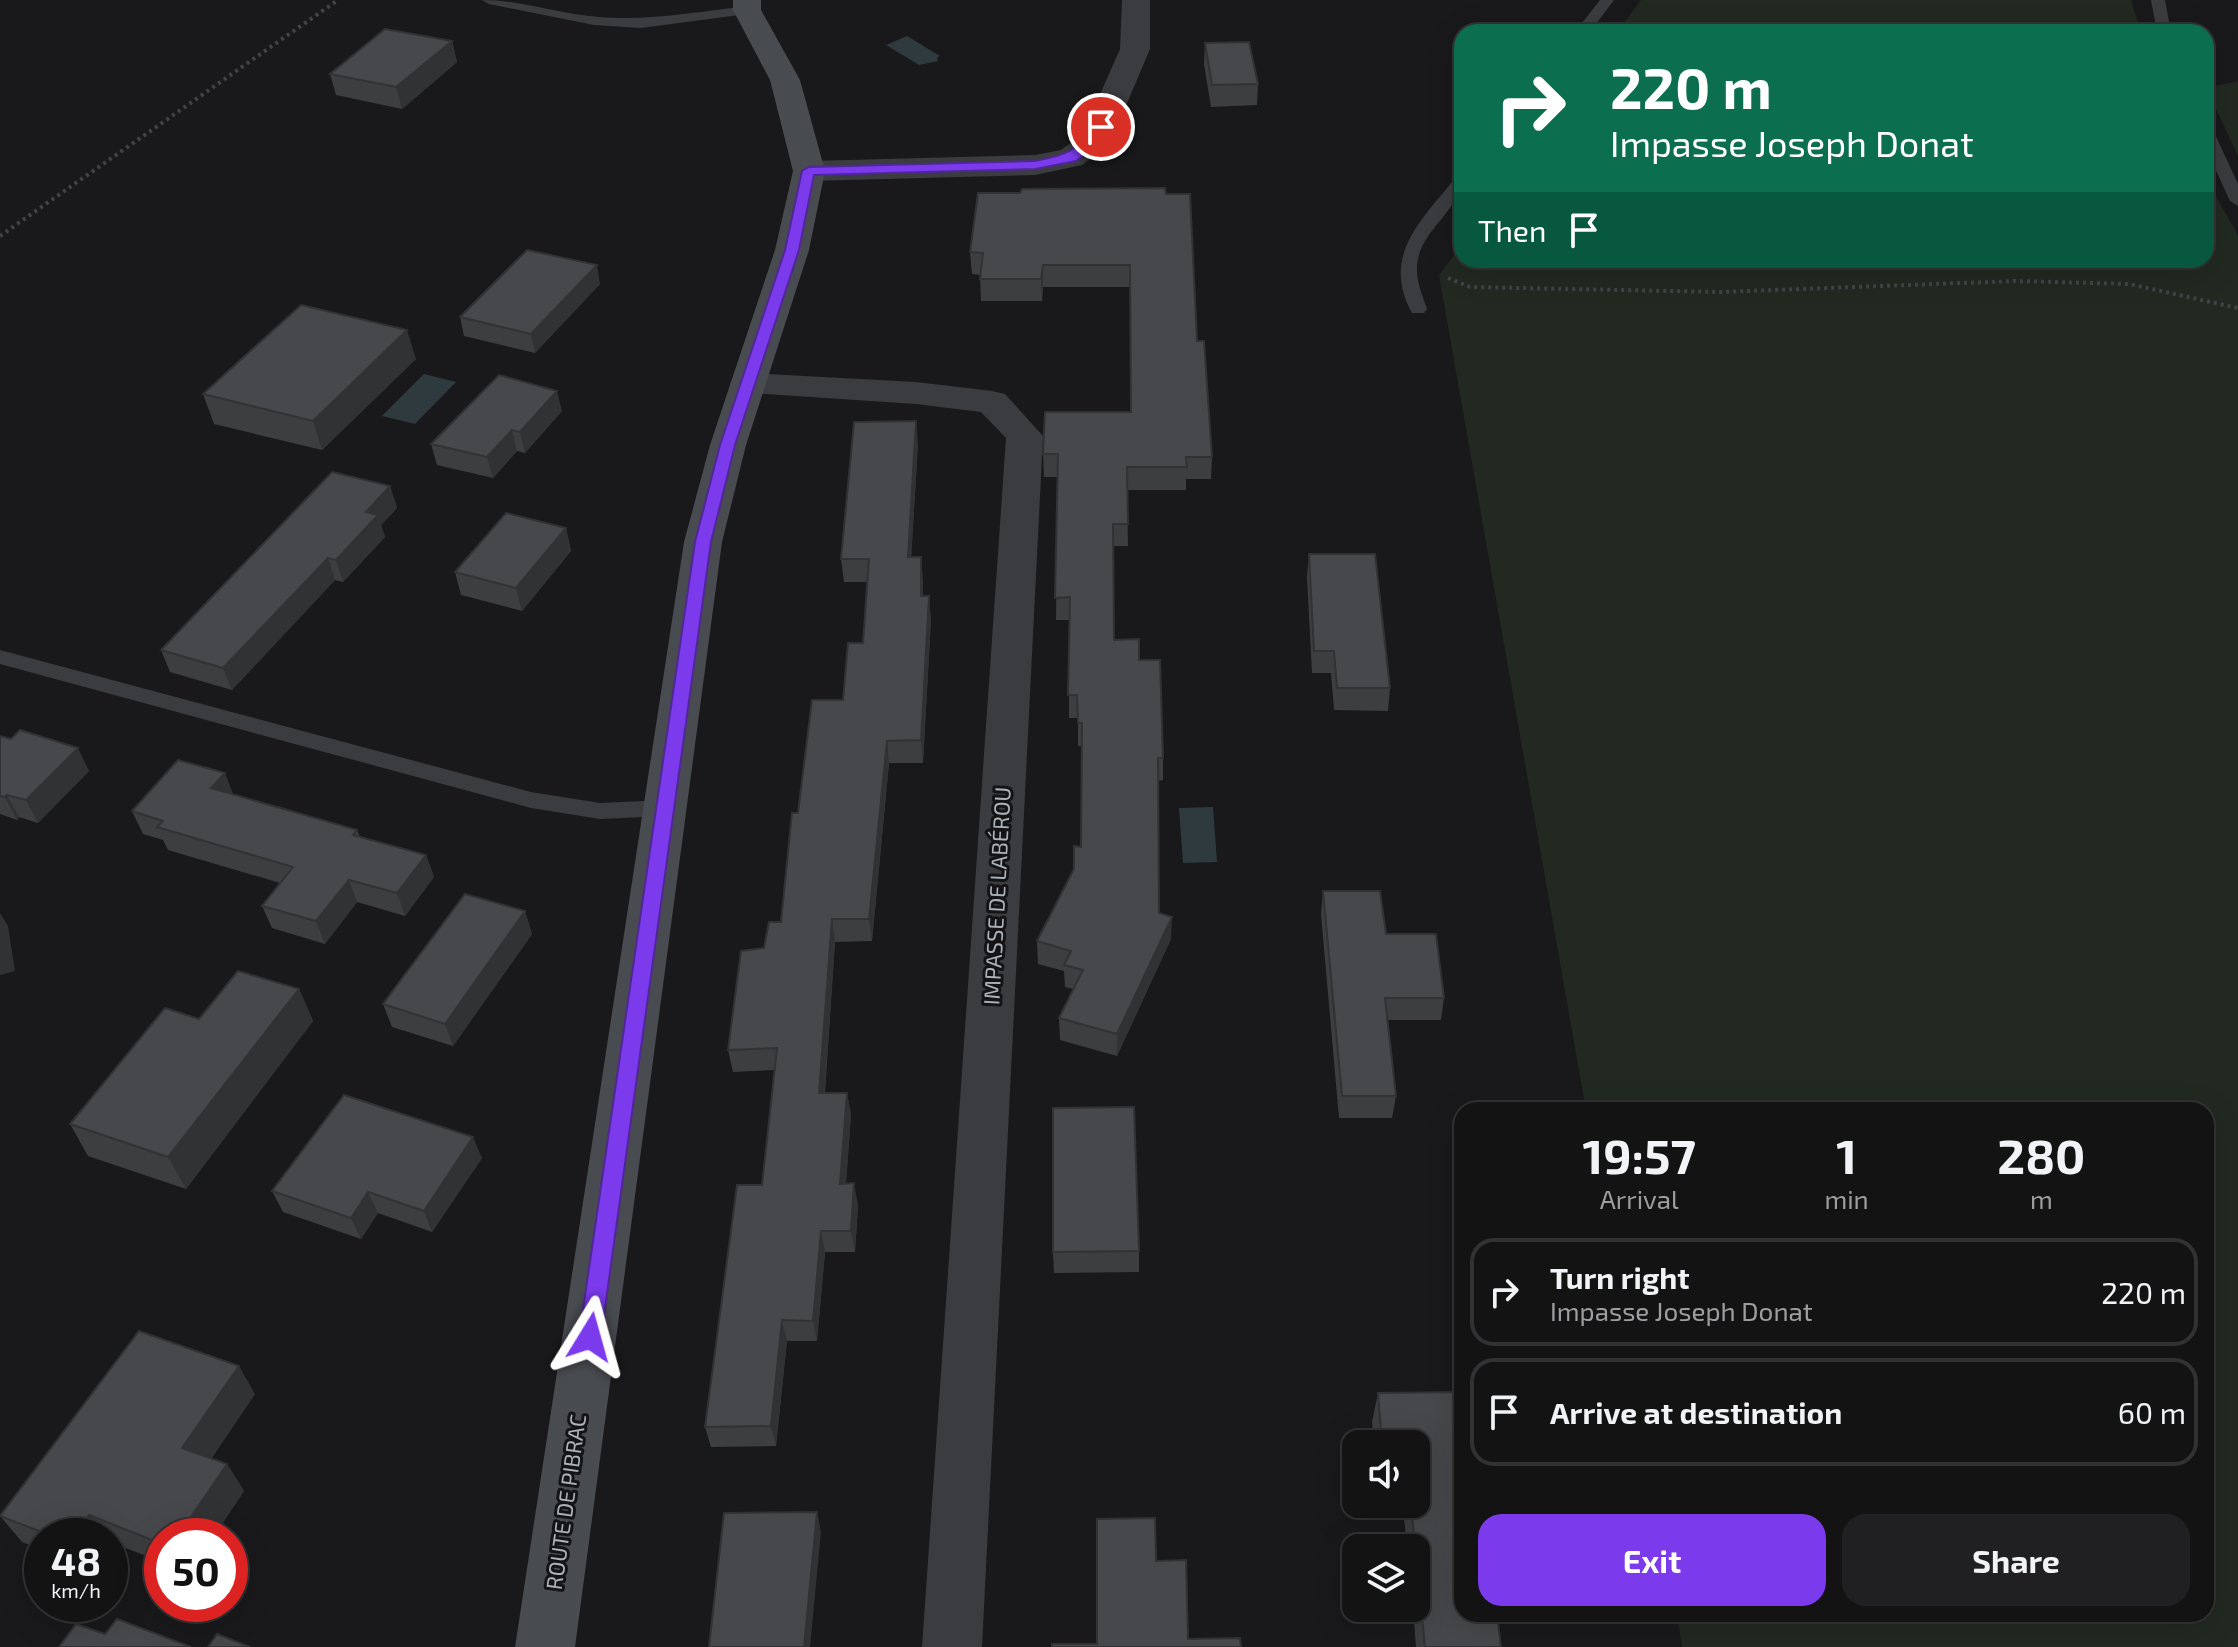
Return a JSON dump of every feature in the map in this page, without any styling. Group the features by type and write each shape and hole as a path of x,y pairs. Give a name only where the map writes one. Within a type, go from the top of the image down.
{"main road":[{"name":"ROUTE DE PIBRAC","path":"545,1647 703,542 728,445 792,250 809,171 785,80 747,5"}],"street":[{"path":"809,171 1035,165 1071,158 1087,146 1101,127 1135,49 1136,0"},
{"name":"IMPASSE DE LABÉROU","path":"748,384 916,393 992,402 1025,436 952,1647"}],"lane":[{"path":"489,0 594,21 641,24 747,5"},
{"path":"1588,24 1607,0"},
{"path":"2158,0 2162,24"},
{"path":"2214,149 2238,201"},
{"path":"1418,309 1408,272 1413,244 1454,190"},
{"path":"0,657 531,800 600,811 666,808"}],"path":[{"path":"0,236 338,0"},
{"path":"1413,244 1426,269 1470,287 1720,292 2016,281 2129,284 2238,308"}],"shaded area":[{"path":"1641,0 2131,0 2138,24 1623,24"},
{"path":"907,36 940,56 938,61 919,65 886,45"},
{"path":"2238,81 2238,156 2214,105 2214,86"},
{"path":"2214,193 2238,235 2238,1647 1682,1647 1678,1622 2214,1622 2214,1102 1585,1102 1439,275 1454,255 1454,268 2214,268"},
{"path":"424,374 456,382 415,424 382,416"},
{"path":"1213,807 1217,862 1183,863 1179,808"}],"building":[{"path":"385,29 452,41 396,87 330,74"},
{"path":"1249,42 1258,84 1212,85 1205,43"},
{"path":"1165,188 1166,194 1190,194 1197,341 1204,341 1212,457 1186,457 1187,467 1127,467 1128,524 1113,524 1114,640 1139,639 1139,660 1160,660 1163,758 1158,758 1159,913 1172,917 1117,1034 1059,1018 1083,970 1064,965 1071,951 1037,941 1074,869 1074,846 1081,847 1082,723 1078,723 1077,695 1068,695 1070,597 1055,598 1058,454 1043,454 1045,412 1131,412 1130,265 1043,265 1041,279 980,279 983,253 970,252 978,193 1020,193 1022,189"},
{"path":"527,250 597,265 531,334 460,317"},
{"path":"301,305 407,330 313,421 203,394"},
{"path":"499,375 557,391 520,432 512,430 487,457 431,444"},
{"path":"916,421 908,557 921,557 921,596 929,596 921,740 887,741 869,919 832,919 819,1093 847,1093 840,1184 854,1183 851,1231 821,1231 813,1321 782,1320 771,1426 705,1427 737,1185 762,1185 777,1048 728,1050 741,951 764,948 769,922 781,922 792,813 798,813 812,700 843,700 848,643 863,643 869,559 841,559 854,422"},
{"path":"332,472 390,486 366,512 378,515 336,560 328,558 223,668 161,650"},
{"path":"506,513 566,528 516,588 455,572"},
{"path":"1309,554 1375,554 1390,688 1337,688 1334,651 1314,651"},
{"path":"20,730 78,748 26,800 0,796 0,736 11,739"},
{"path":"178,760 225,773 211,788 357,830 353,835 426,855 397,893 349,880 316,921 262,906 293,867 157,827 163,821 132,811"},
{"path":"1323,891 1380,891 1386,934 1436,934 1444,998 1385,998 1396,1096 1342,1096"},
{"path":"465,894 525,911 445,1024 383,1004"},
{"path":"238,971 299,989 168,1157 70,1124 165,1008 199,1019"},
{"path":"344,1095 473,1137 424,1211 368,1192 351,1218 272,1191"},
{"path":"1134,1107 1139,1251 1053,1252 1053,1108"},
{"path":"139,1331 239,1366 182,1448 227,1464 190,1518 144,1518 144,1537 128,1530 128,1518 97,1518 89,1515 87,1518 24,1518 24,1525 0,1516"},
{"path":"1454,1392 1454,1622 1498,1622 1501,1647 1425,1647 1423,1622 1430,1622 1430,1534 1414,1534 1412,1518 1430,1518 1430,1430 1381,1430 1378,1393"},
{"path":"817,1512 804,1647 709,1647 724,1513"},
{"path":"1155,1518 1156,1561 1186,1560 1188,1639 1240,1638 1241,1647 1052,1647 1052,1644 1097,1644 1097,1519"},
{"path":"115,1622 125,1622 191,1647 59,1647 76,1624 105,1634"},
{"path":"217,1634 250,1647 208,1647"}],"route":[{"path":"590,1337 703,542 728,445 792,250 809,171 1035,165 1071,158 1087,146 1101,127"}]}
